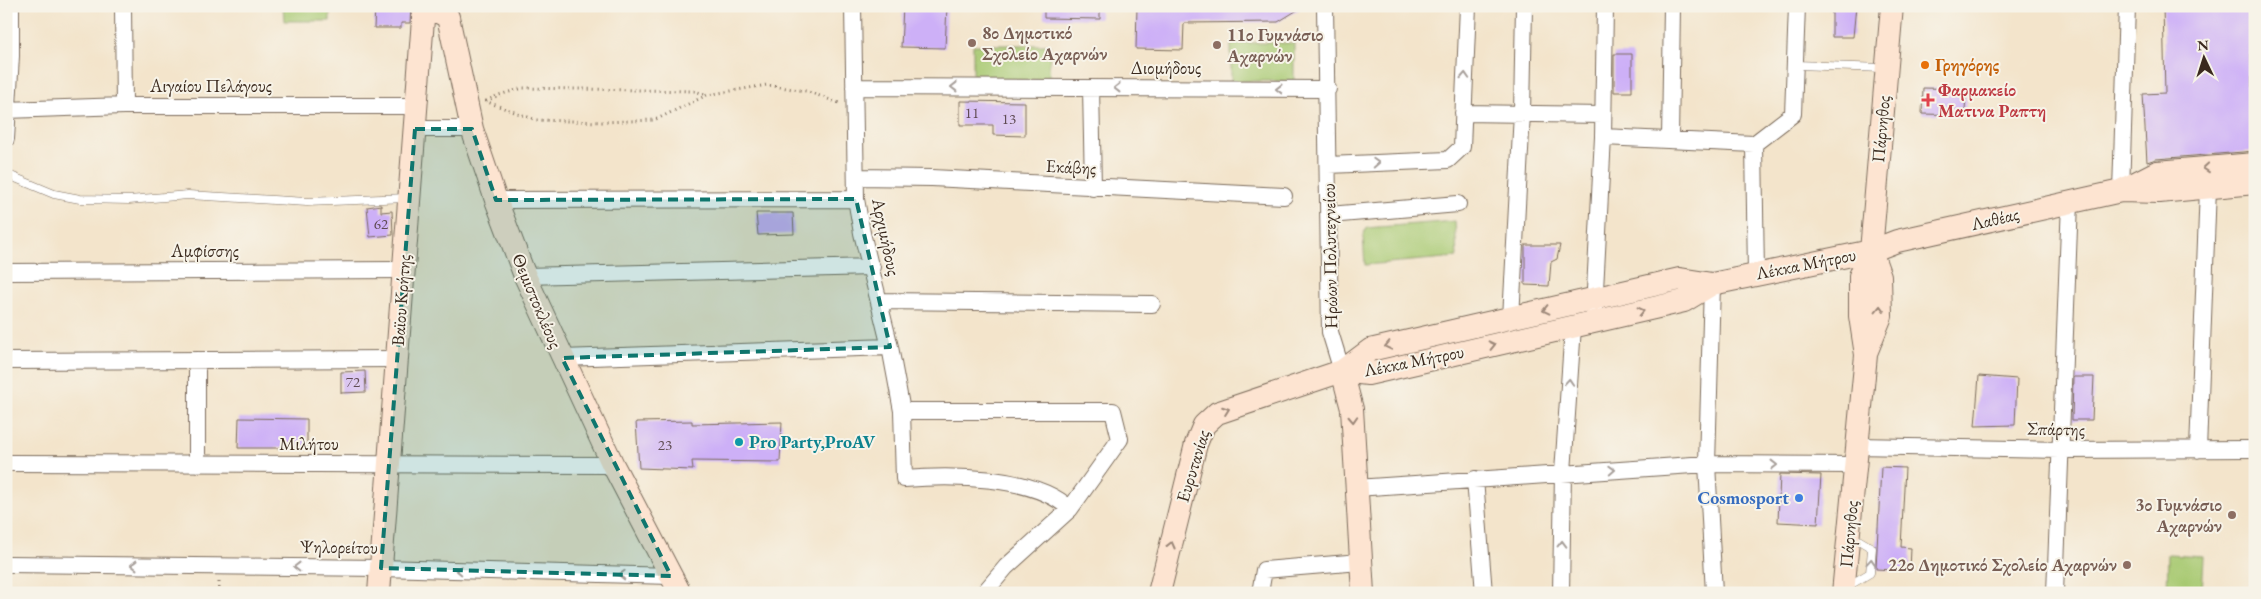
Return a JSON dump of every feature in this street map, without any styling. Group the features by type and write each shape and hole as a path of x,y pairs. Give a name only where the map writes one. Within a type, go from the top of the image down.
{"street":[{"path":"6,139 11,6"},
{"path":"123,6 124,106"},
{"name":"Αρχιμήδους","path":"853,6 856,199 862,233 872,267 890,347 902,411 904,479 952,477 997,480 1043,493 1062,502 1070,509"},
{"name":"Ηρώων Πολυτεχνείου","path":"1325,6 1328,89 1330,332 1352,409 1363,593"},
{"path":"1328,166 1448,160 1462,148 1468,6"},
{"path":"1511,318 1522,113 1524,6"},
{"path":"1560,593 1563,472 1583,324 1594,299 1603,137 1605,6"},
{"path":"1670,139 1672,6"},
{"path":"1603,137 1754,144 1793,114 1797,6"},
{"name":"Πάρνηθος","path":"1844,591 1866,355 1860,316 1860,276 1871,251 1892,6"},
{"path":"2121,191 2127,6"},
{"name":"Θεμιστοκλέους","path":"424,8 448,17 476,102 472,128 496,200 525,276 613,465 675,585"},
{"name":"Βαϊου Κρήτης","path":"379,593 424,8"},
{"name":"Διομήδους","path":"854,86 1328,89"},
{"path":"1091,88 1093,188"},
{"name":"Αιγαίου Πελάγους","path":"7,110 124,106 416,106"},
{"path":"1463,113 1603,115"},
{"path":"415,129 472,128"},
{"path":"1754,144 1756,274"},
{"name":"Λαθέας","path":"2121,191 2157,172 2255,164"},
{"name":"Εκάβης","path":"856,177 932,178 1093,188 1284,196"},
{"name":"Λαθέας","path":"1871,251 1897,241 2121,191 2159,192 2255,184"},
{"path":"2198,450 2208,188"},
{"path":"496,200 856,199"},
{"path":"2055,593 2070,202"},
{"path":"1329,215 1458,204"},
{"name":"Λέκκα Μήτρου","path":"1342,372 1368,374 1684,301 1712,284 1871,251"},
{"path":"525,276 872,267"},
{"name":"Αμφίσσης","path":"6,272 404,270"},
{"name":"Λέκκα Μήτρου","path":"1342,372 1370,350 1680,279 1712,284"},
{"path":"1712,284 1707,464 1714,593"},
{"path":"880,301 1152,304"},
{"path":"562,358 890,347"},
{"path":"6,361 397,359"},
{"path":"197,360 197,464"},
{"name":"Ευρυτανίας","path":"1159,593 1196,444 1204,425 1216,413 1342,372"},
{"path":"902,411 1113,411 1120,439 1070,509 1006,567 984,593"},
{"name":"Σπάρτης","path":"1356,488 1563,472 1856,455 2059,450 2255,449"},
{"name":"Μιλήτου","path":"6,463 613,465"},
{"path":"1475,479 1484,593"},
{"path":"1260,593 1264,570 1360,562"},
{"name":"Ψηλορείτου","path":"6,564 381,568 675,585"}],"lane":[{"path":"1796,65 1886,68"},
{"path":"6,174 54,194 80,199 129,200 188,195 307,202 409,198"}],"path":[{"path":"476,102 536,120 655,120 707,95 767,85 806,91 844,106 854,105"},
{"path":"476,102 523,88 695,92 707,95"}],"highlighted area":[{"path":"415,129 472,129 496,200 856,199 890,347 562,358 671,576 381,568"}],"green space":[{"path":"283,6 330,6 330,21 284,21"},
{"path":"1231,43 1294,43 1294,81 1231,81"},
{"path":"973,45 1050,45 1049,81 973,80"},
{"path":"1455,221 1457,257 1365,265 1363,237 1366,228"},
{"path":"2168,554 2204,556 2202,593 2167,593"}],"building":[{"path":"375,6 411,6 410,23 401,23 401,28 374,28"},
{"path":"903,6 947,6 945,48 901,47"},
{"path":"1044,6 1100,6 1100,19 1044,18"},
{"path":"1137,6 1304,6 1278,22 1184,23 1183,50 1136,49"},
{"path":"1832,6 1856,6 1853,37 1832,37"},
{"path":"2163,6 2255,6 2255,49 2251,49 2252,87 2255,87 2255,151 2156,159 2147,162 2143,94 2165,93"},
{"path":"1614,54 1632,54 1632,92 1614,92"},
{"path":"1923,88 1966,89 1965,115 1922,114"},
{"path":"960,101 1025,102 1025,136 993,135 993,125 960,125"},
{"path":"381,205 381,212 392,211 393,235 370,237 367,207"},
{"path":"756,213 793,213 794,234 758,235"},
{"path":"1525,245 1560,245 1557,259 1551,262 1549,286 1525,285"},
{"path":"365,371 366,392 341,393 341,372"},
{"path":"1979,376 2017,379 2015,425 1975,426"},
{"path":"2073,377 2094,377 2092,420 2072,420"},
{"path":"239,418 307,419 307,448 238,448"},
{"path":"692,421 692,424 782,422 780,462 692,461 693,470 639,468 636,422"},
{"path":"1881,467 1905,468 1901,547 1911,548 1910,571 1876,569"},
{"name":"Cosmosport","path":"1780,474 1821,475 1818,524 1778,522"}],"place":[{"name":"8ο Δημοτικό Σχολείο Αχαρνών","path":"972,43"},
{"name":"11ο Γυμνάσιο Αχαρνών","path":"1217,45"},
{"name":"Γρηγόρης","path":"1925,65"},
{"name":"Φαρμακείο Ματινα Ραπτη","path":"1928,100"},
{"name":"Pro Party,ProAV","path":"739,442"},
{"name":"Cosmosport","path":"1799,498"},
{"name":"3ο Γυμνάσιο Αχαρνών","path":"2232,515"},
{"name":"22ο Δημοτικό Σχολείο Αχαρνών","path":"2127,565"}]}
